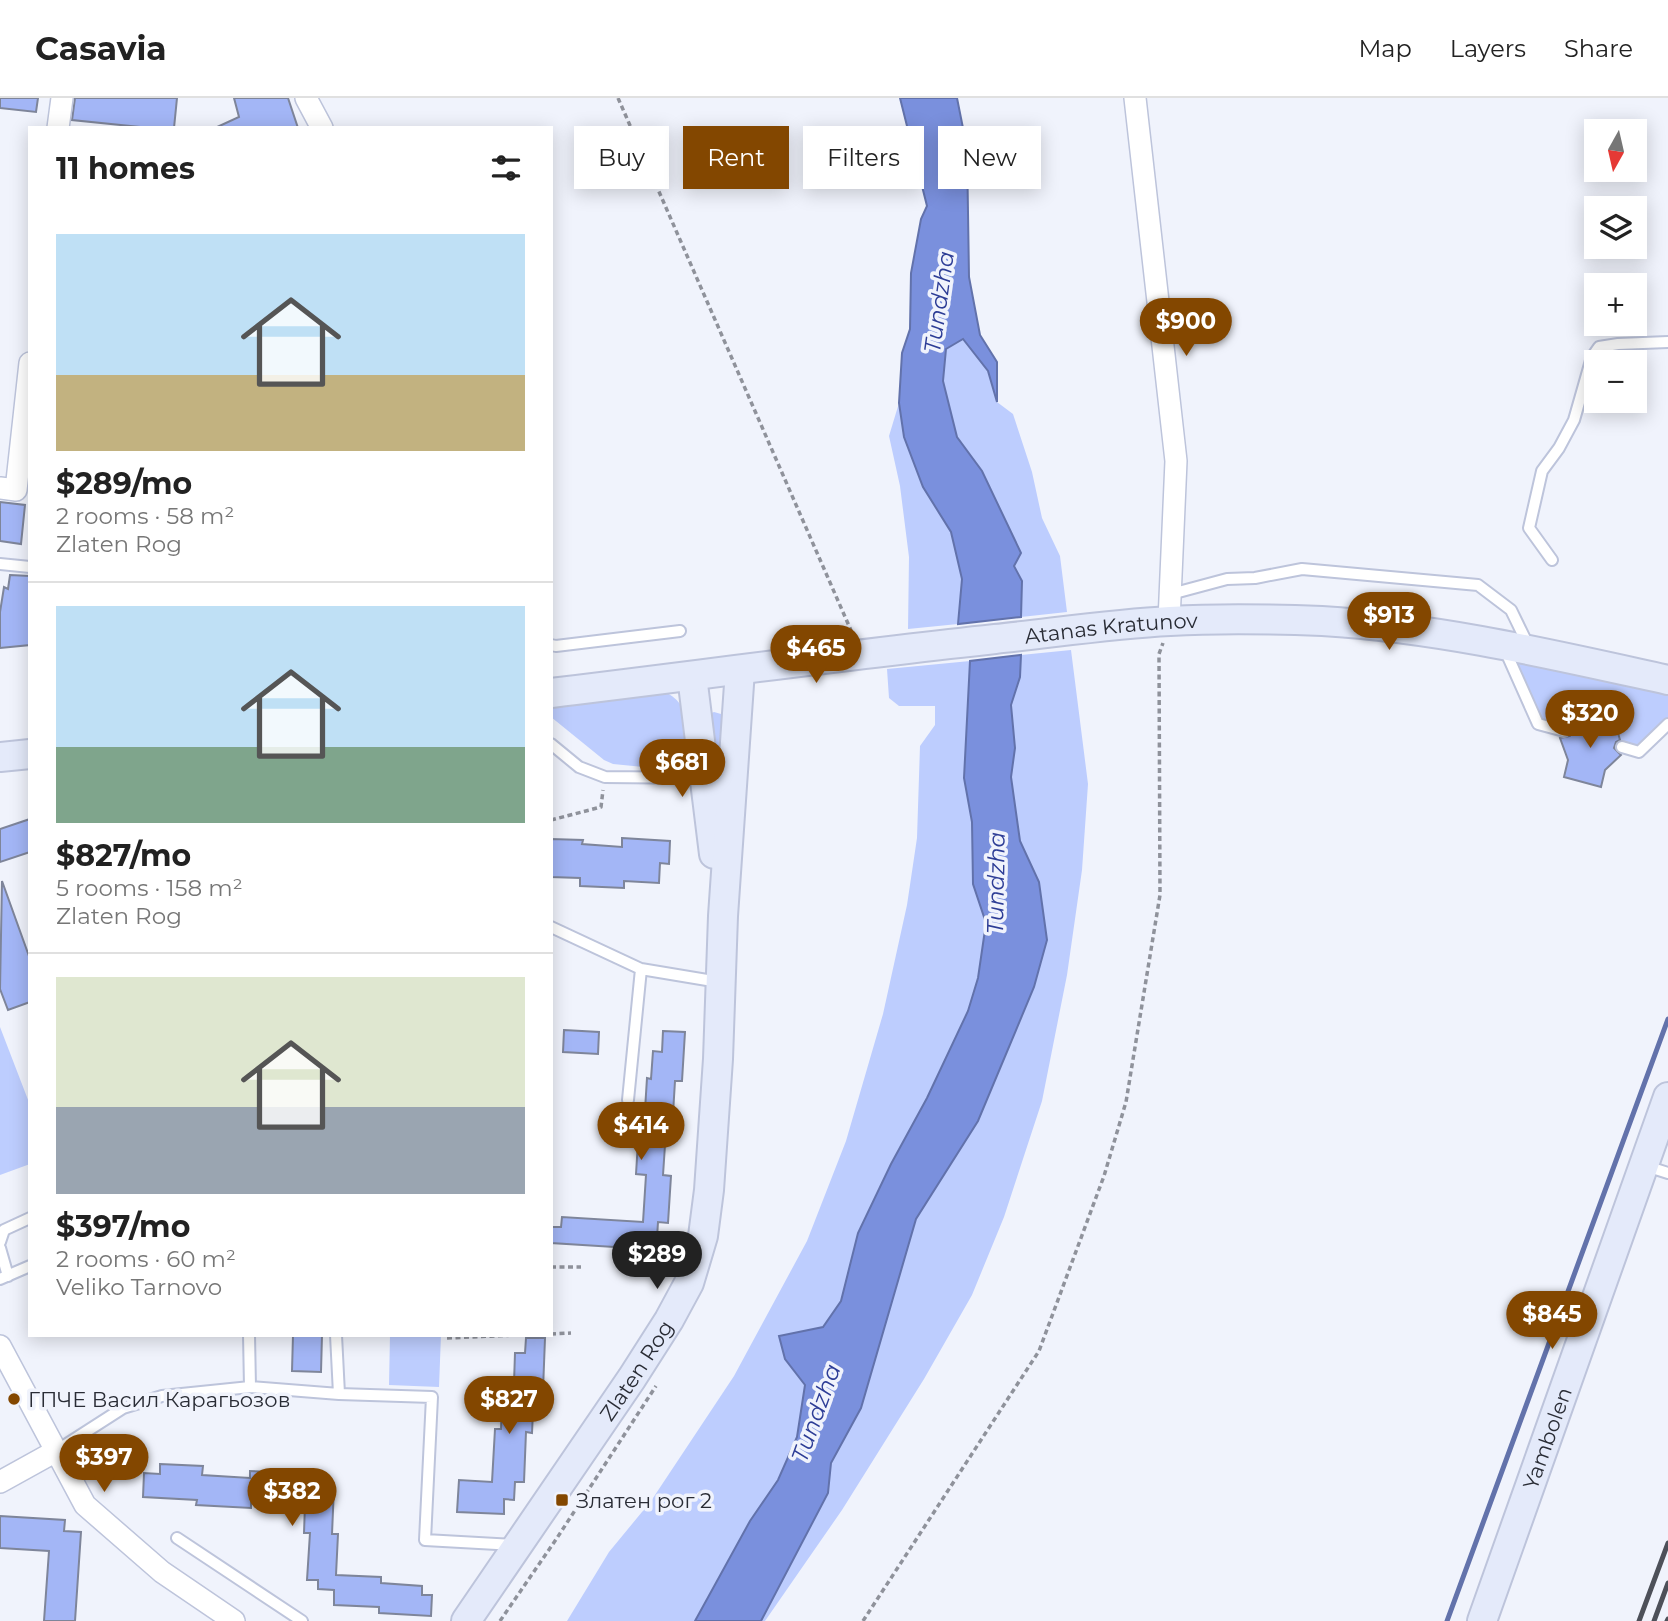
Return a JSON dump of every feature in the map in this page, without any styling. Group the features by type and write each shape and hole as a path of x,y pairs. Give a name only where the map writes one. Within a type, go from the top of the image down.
{"main road":[{"name":"Atanas Kratunov","path":"553,693 1108,627 1170,607 1408,629 1530,650 1668,680"},
{"name":"Zlaten Rog","path":"466,1621 669,1320 689,1283 703,1236 709,1190 722,983 719,768 740,670"},
{"name":"Zlaten Rog","path":"692,676 719,768"},
{"path":"0,757 28,754"},
{"name":"Yambolen","path":"1482,1621 1656,1169 1668,1097"}],"street":[{"path":"58,126 62,98"},
{"path":"306,98 321,126"},
{"path":"1135,98 1176,461 1170,607"},
{"path":"15,490 28,383"},
{"path":"0,1346 85,1505 162,1573 234,1621"},
{"path":"0,1482 56,1451"}],"lane":[{"path":"1552,561 1529,527 1542,471 1559,448 1574,420 1592,357 1599,347 1608,345 1668,342"},
{"path":"0,564 28,567"},
{"path":"1170,607 1227,579 1255,578 1302,569 1478,585 1511,610 1530,650"},
{"path":"553,645 680,631"},
{"path":"1502,645 1538,724 1564,732"},
{"path":"1622,747 1639,752 1668,724"},
{"path":"553,746 579,767 605,777 719,768"},
{"path":"553,928 641,969 722,983"},
{"path":"628,1100 641,969"},
{"path":"0,1242 4,1230 28,1219"},
{"path":"0,1248 4,1278 28,1267"},
{"path":"249,1337 250,1387"},
{"path":"336,1337 339,1394"},
{"path":"56,1451 123,1408 162,1396 250,1387 339,1394 432,1397 425,1540 518,1545"},
{"path":"177,1538 302,1621"},
{"path":"278,1621 286,1610"}],"path":[{"path":"618,98 873,653"},
{"path":"863,1621 1039,1351 1126,1102 1160,895 1159,654 1170,607"},
{"path":"553,819 601,807 605,777"},
{"path":"553,1267 581,1267"},
{"path":"553,1334 571,1333"},
{"path":"447,1338 470,1337"}],"shaded area":[{"path":"963,339 988,371 997,402 1013,414 1032,472 1042,518 1060,556 1067,612 1021,617 1021,581 1013,566 1021,553 982,471 957,437 943,381 946,349"},
{"path":"899,403 904,437 923,487 951,532 962,579 958,624 908,629 909,557 900,486 889,436"},
{"path":"1502,644 1668,680 1668,724 1639,752 1538,724"},
{"path":"1071,650 1088,784 1082,870 1067,975 1042,1101 1004,1217 972,1295 924,1379 842,1510 765,1621 761,1621 828,1493 831,1463 861,1408 916,1219 978,1121 1034,987 1047,940 1039,882 1020,841 1011,777 1015,748 1011,705 1020,677 1021,655"},
{"path":"970,661 964,778 972,822 973,884 986,923 978,978 968,1011 858,1233 841,1301 823,1327 779,1336 785,1359 805,1385 797,1437 778,1480 750,1521 695,1621 567,1621 609,1552 651,1501 734,1376 807,1241 846,1141 883,1014 907,905 917,838 920,746 935,725 935,706 899,706 889,698 887,669"},
{"path":"663,691 681,705 686,715 694,772 613,764 604,760 553,719 553,700"},
{"path":"714,712 721,714 725,727 721,744 711,761 707,715"},
{"path":"0,1027 28,1100 28,1165 0,1175"},
{"path":"390,1337 441,1337 439,1387 389,1385"}],"water":[{"name":"Tundzha","path":"900,98 957,98 963,126 938,126 938,189 968,189 969,277 980,335 997,362 997,402 988,371 963,339 946,349 943,381 957,437 982,471 1021,553 1014,566 1022,581 1021,617 958,624 962,579 951,532 923,487 904,437 899,403 902,353 910,329 911,273 921,219 927,206 923,189 924,126 907,126"},
{"name":"Tundzha","path":"1021,655 1020,677 1011,705 1015,748 1011,777 1020,841 1039,882 1047,940 1034,987 978,1121 916,1219 861,1408 831,1463 828,1493 761,1621 695,1621 750,1521 778,1480 797,1437 805,1385 785,1359 779,1336 823,1327 841,1301 858,1233 968,1011 978,978 986,923 973,884 972,822 964,778 970,661"}],"building":[{"path":"0,98 38,98 36,112 0,108"},
{"path":"75,98 177,98 174,126 130,126 72,120"},
{"path":"234,98 288,98 297,126 219,126 239,117"},
{"path":"0,502 25,505 21,544 0,541"},
{"path":"10,575 28,576 28,645 0,648 0,612 4,587 8,589"},
{"path":"1577,717 1616,726 1620,740 1614,748 1621,755 1605,770 1601,787 1564,777 1568,760 1560,738 1570,736 1572,730 1569,725"},
{"path":"28,820 28,853 0,862 0,829"},
{"path":"622,838 670,841 669,864 660,863 659,883 624,881 624,888 580,886 580,878 553,877 553,839 583,840 582,844 622,847"},
{"path":"2,881 28,953 28,1003 8,1010 0,989"},
{"path":"564,1030 599,1032 598,1054 563,1052"},
{"path":"663,1031 685,1032 682,1081 675,1081 672,1130 666,1130 663,1175 671,1176 668,1223 658,1222 657,1238 646,1237 646,1249 553,1243 553,1227 561,1227 562,1217 643,1222 646,1175 636,1174 639,1126 644,1126 647,1078 651,1079 653,1051 662,1052"},
{"path":"293,1337 322,1337 321,1372 292,1371"},
{"path":"526,1338 545,1338 543,1390 534,1390 532,1433 526,1432 524,1482 515,1482 514,1500 504,1499 504,1514 457,1512 459,1480 492,1482 495,1429 501,1429 503,1383 514,1383 515,1353 525,1353"},
{"path":"160,1464 203,1466 202,1475 250,1478 250,1471 316,1474 315,1486 334,1487 332,1534 338,1534 336,1575 381,1577 381,1583 422,1586 422,1595 432,1595 431,1616 379,1613 379,1607 334,1605 334,1590 318,1589 318,1580 307,1580 310,1533 304,1533 305,1504 251,1501 251,1508 196,1505 197,1500 143,1497 144,1473 160,1474"},
{"path":"0,1516 65,1520 64,1531 81,1532 75,1621 44,1621 49,1551 0,1548"}],"waterway":[{"path":"1447,1621 1668,1019"}],"railway":[{"path":"1639,1621 1668,1543"},
{"path":"1654,1621 1668,1583"}],"place":[{"name":"ГПЧЕ Васил Карагьозов","path":"14,1399"},
{"name":"Златен рог 2","path":"562,1500"}]}
